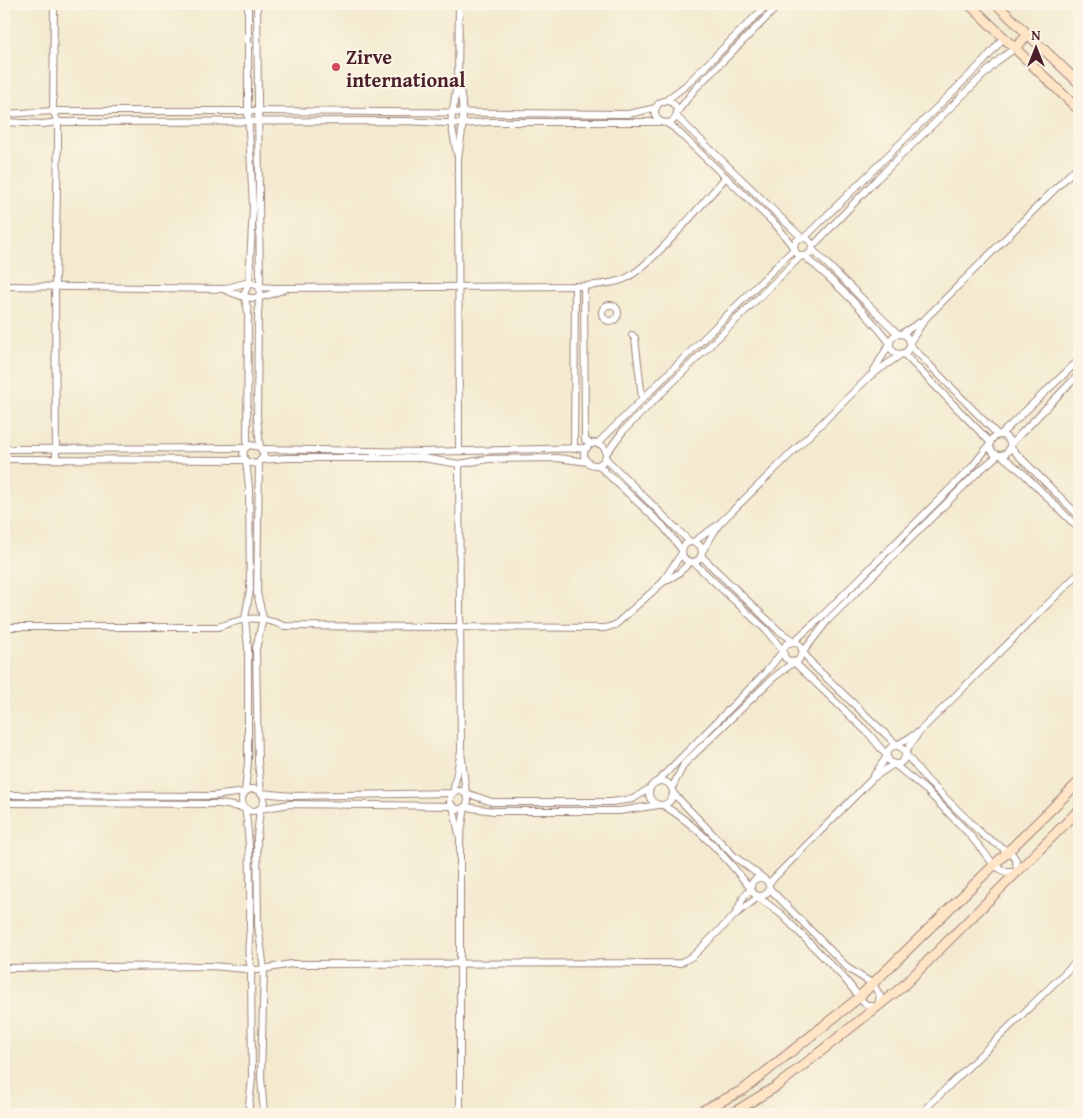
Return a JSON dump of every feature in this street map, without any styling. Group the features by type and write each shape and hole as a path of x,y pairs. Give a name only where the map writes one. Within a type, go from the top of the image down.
{"street":[{"path":"54,4 53,111 58,122 55,286 56,459"},
{"path":"248,4 248,111 253,207 248,282 244,295 248,311 249,363 246,447 243,454 246,461 249,487 250,590 245,618 248,648 248,753 245,792 242,802 245,808 250,837 250,934 247,955 251,968 252,1079 248,1114"},
{"path":"257,4 260,287 258,417 261,448 258,593 263,618 256,649 258,762 261,793 264,799 260,809 258,837 258,925 264,969 261,1076 264,1114"},
{"path":"458,158 451,122 458,78 459,4"},
{"path":"4,114 53,111 628,114 656,108 685,86 768,4"},
{"path":"4,122 43,124 58,122 217,121 258,123 308,120 451,122 464,124 486,122 672,121 695,89 778,4"},
{"path":"970,4 1079,110"},
{"path":"996,4 1079,84"},
{"path":"588,462 584,454 592,445 740,303 793,248 795,242 803,238 870,174 984,60 1016,24"},
{"path":"249,26 257,27"},
{"path":"741,31 747,36"},
{"path":"598,465 623,431 812,248 876,180 1000,59 1028,35"},
{"path":"458,78 464,112 464,124 458,158 459,450"},
{"path":"664,102 674,105 677,114 803,238 811,242 812,248 900,334 907,336 910,343 999,435 1007,438 1010,446 1079,516"},
{"path":"656,108 656,116 673,126 777,226 793,248 876,325 890,343 893,351 903,354 990,443 992,450 1023,473 1079,529"},
{"path":"662,583 682,552 691,542 718,525 870,376 903,354 925,319 1079,165"},
{"path":"870,174 876,180"},
{"path":"4,286 223,289 248,282 260,287 290,288 584,286 624,280 641,268 726,177"},
{"path":"574,449 575,286"},
{"path":"584,286 585,440 592,445 604,448 605,456 691,542 698,544 701,554 793,642 800,645 803,652 821,673 897,745 902,747 926,779 983,835 1009,852 1016,860 1017,872"},
{"path":"223,289 245,298 259,299 290,288"},
{"path":"740,303 746,310"},
{"path":"870,376 892,338 925,319"},
{"path":"632,335 635,338 642,398"},
{"path":"885,559 918,521 959,480 990,443 1079,360"},
{"path":"249,363 258,363"},
{"path":"4,802 39,799 212,796 245,792 252,789 261,793 292,796 424,795 453,793 459,790 492,802 611,802 633,799 657,782 766,672 783,651 786,644 793,642 831,612 965,485 1000,455 1008,452 1010,446 1079,374"},
{"path":"4,449 174,450 246,447 255,444 261,448 423,458 459,464 488,459 557,458 598,465 663,526 682,552 684,559 691,562 766,630 783,651 785,658 794,662 869,734 889,761 927,791 962,826 995,866 1006,872 1017,872"},
{"path":"4,459 175,458 246,461 253,465 261,461 459,450 574,449 592,445"},
{"path":"174,450 175,458"},
{"path":"459,464 461,751 468,802 465,807 460,839 460,1114"},
{"path":"959,480 965,485"},
{"path":"918,521 923,526"},
{"path":"4,627 218,627 245,618 263,618 285,626 605,628 615,625 662,583 679,573 701,554 718,525"},
{"path":"4,968 192,966 251,968 258,970 291,964 459,962 680,963 694,956 736,914 758,896 765,896 767,883 873,778 894,764 902,762 905,753 919,732 1079,573"},
{"path":"120,799 220,804 245,808 251,811 290,804 453,806 494,811 618,811 661,805 670,801 684,764 772,678 800,659 831,612"},
{"path":"873,778 889,748 919,732"},
{"path":"460,839 453,806 450,801 461,751"},
{"path":"657,782 666,782 703,824 736,857 767,883 849,969 873,984 880,996 878,1006"},
{"path":"696,1114 743,1090 859,998 1079,782"},
{"path":"650,788 650,797 697,830 732,866 751,889 788,921 844,978 859,998 869,1006 878,1006"},
{"path":"4,795 39,799"},
{"path":"731,1114 777,1086 902,987 1079,810"},
{"path":"697,830 703,824"},
{"path":"736,914 744,896 751,889 754,881 767,883"},
{"path":"920,1114 1079,959"}],"place":[{"name":"Zirve international","path":"336,67"}]}
